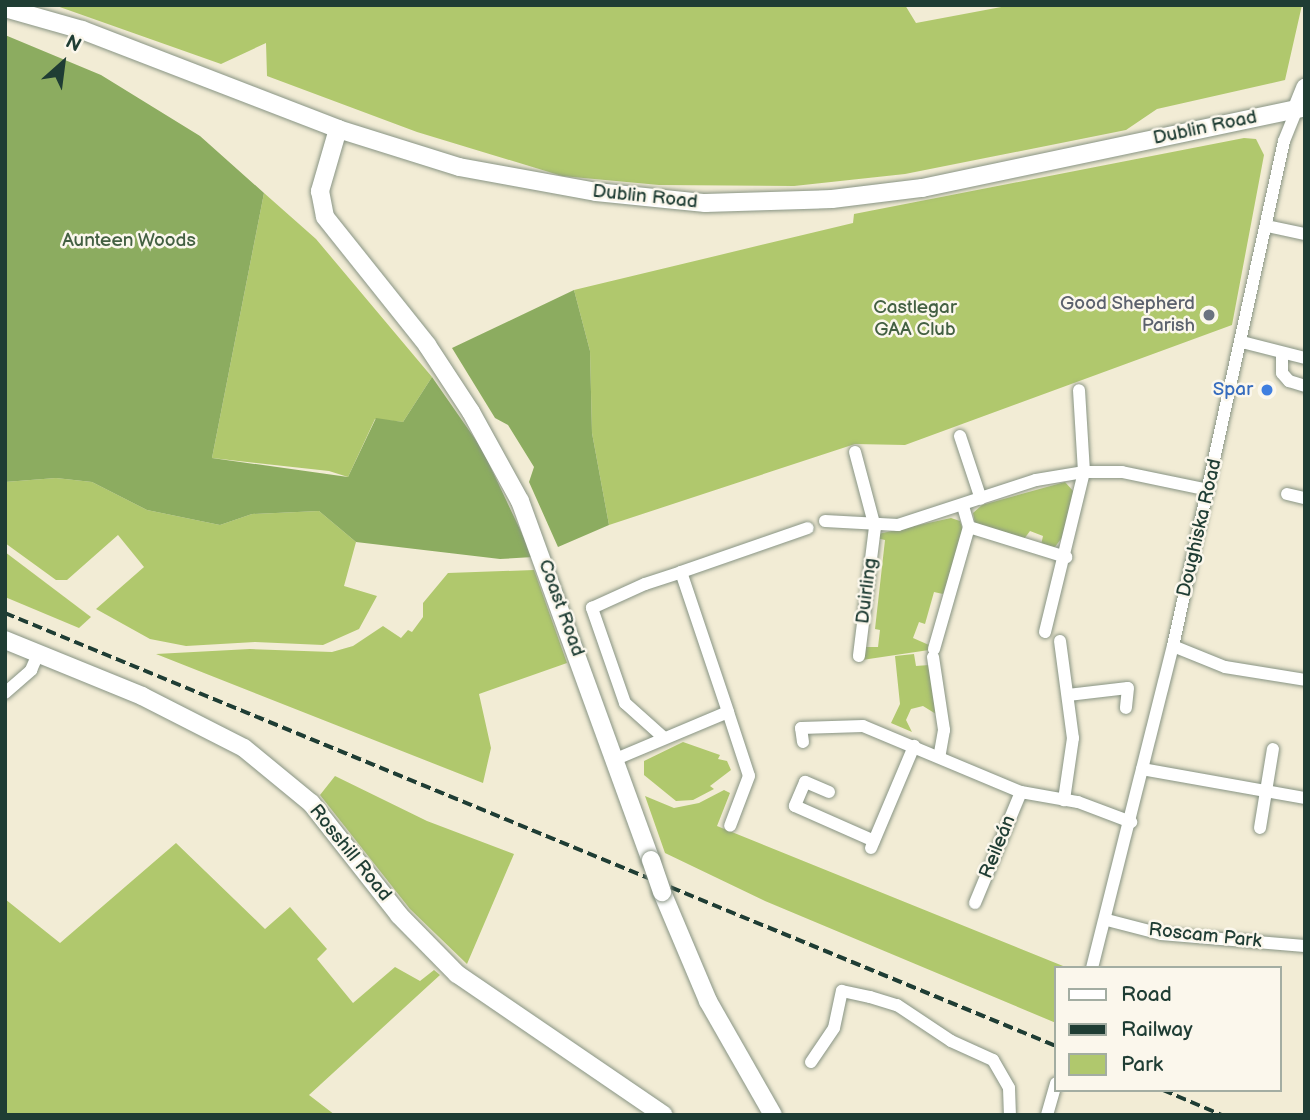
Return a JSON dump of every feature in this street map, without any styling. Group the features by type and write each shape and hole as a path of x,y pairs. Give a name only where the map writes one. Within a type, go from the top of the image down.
{"main road":[{"name":"Dublin Road","path":"5,8 82,30 338,129 459,167 596,192 705,203 832,199 922,188 1301,108"},
{"name":"Doughiska Road","path":"1301,108 1305,88"},
{"name":"Coast Road","path":"338,129 320,191 325,218 417,331 492,448 542,554 662,892 708,1001 773,1115"},
{"name":"Rosshill Road","path":"5,639 142,695 244,748 311,803 399,915 457,974 664,1115"}],"street":[{"name":"Doughiska Road","path":"1093,966 1107,920 1173,646 1242,342 1284,141 1301,108"},
{"path":"1267,226 1305,234"},
{"path":"1242,342 1305,358"},
{"path":"1282,353 1282,373 1289,381 1305,386"},
{"path":"1045,632 1066,557 1084,472 1079,390"},
{"path":"960,436 981,499"},
{"name":"Duirling","path":"855,452 875,527 859,656"},
{"path":"825,522 875,527 898,525 1036,480 1084,472 1122,472 1208,490"},
{"path":"1287,494 1305,498"},
{"path":"939,757 944,730 934,653 969,527 963,506"},
{"path":"969,527 1066,557"},
{"path":"663,737 625,703 592,608 681,572 808,528"},
{"path":"681,572 749,776 730,826"},
{"path":"1060,641 1073,738 1064,800"},
{"path":"1173,646 1225,667 1305,680"},
{"path":"5,693 31,670 38,654"},
{"path":"1068,695 1128,688 1126,708"},
{"path":"616,759 728,712"},
{"name":"Reileán","path":"803,742 801,728 854,725 914,746 1021,792 1064,800 1131,822"},
{"path":"830,792 805,782 795,806 872,844 914,746"},
{"path":"1260,828 1264,791 1273,750"},
{"path":"1142,769 1305,798"},
{"name":"Reileán","path":"975,903 1021,792"},
{"name":"Roscam Park","path":"1107,920 1161,934 1305,946"},
{"path":"811,1062 834,1028 842,991 870,997 897,1005 951,1041 993,1060 1009,1088 1010,1115"},
{"path":"1047,1115 1054,1090"}],"green space":[{"path":"54,5 905,5 916,23 1012,5 1302,5 1285,80 1157,109 1126,130 905,174 794,186 659,185 562,176 417,132 267,76 266,43 221,64"},
{"name":"Aunteen Woods","path":"5,35 101,75 200,136 264,193 212,458 348,477 376,418 403,422 432,377 482,449 533,557 500,559 356,542 319,511 252,514 220,525 147,510 92,482 56,478 5,482"},
{"name":"Castlegar GAA Club","path":"1244,138 1256,139 1264,155 1232,325 905,445 855,444 609,525 592,433 590,351 574,290 853,223 854,214"},
{"path":"264,193 316,239 432,377 403,422 375,419 348,477 329,471 212,458"},
{"path":"574,290 590,351 592,433 609,525 558,547 529,482 534,467 508,425 495,418 452,348"},
{"path":"56,478 92,482 147,510 220,525 252,514 319,511 356,542 344,586 377,596 359,629 323,645 255,642 186,646 150,639 96,609 144,567 118,535 67,580 56,580 5,543 5,482"},
{"path":"1065,482 1074,492 1063,536 1055,547 1041,545 1043,536 1030,531 1024,539 975,523 973,513 982,505"},
{"path":"951,518 960,521 963,531 957,553 943,594 934,592 925,624 919,622 913,638 929,645 929,650 862,660 863,647 878,647 880,630 875,629 885,540 876,538 878,534"},
{"path":"5,552 91,617 79,628 5,597"},
{"path":"534,570 567,663 479,694 491,748 483,783 156,654 250,649 332,652 353,646 383,626 401,638 408,630 412,632 423,617 423,603 448,573"},
{"path":"914,654 916,666 929,665 936,714 923,706 911,709 906,720 912,732 891,723 900,704 895,656"},
{"path":"683,742 720,755 718,759 727,761 731,770 710,786 714,789 693,800 676,801 644,775 644,761"},
{"path":"335,776 427,821 514,854 467,964 410,909 320,795"},
{"path":"724,790 730,793 717,826 1063,966 1054,966 1054,1022 765,901 665,853 645,796 674,808 699,803"},
{"path":"176,843 265,929 290,907 327,949 317,959 353,1003 395,967 420,981 434,970 440,975 309,1095 335,1115 5,1115 5,899 60,943"}],"railway":[{"path":"5,613 1054,1045"},
{"path":"1168,1092 1222,1115"}],"place":[{"name":"Good Shepherd Parish","path":"1209,315"},
{"name":"Spar","path":"1267,390"}]}
